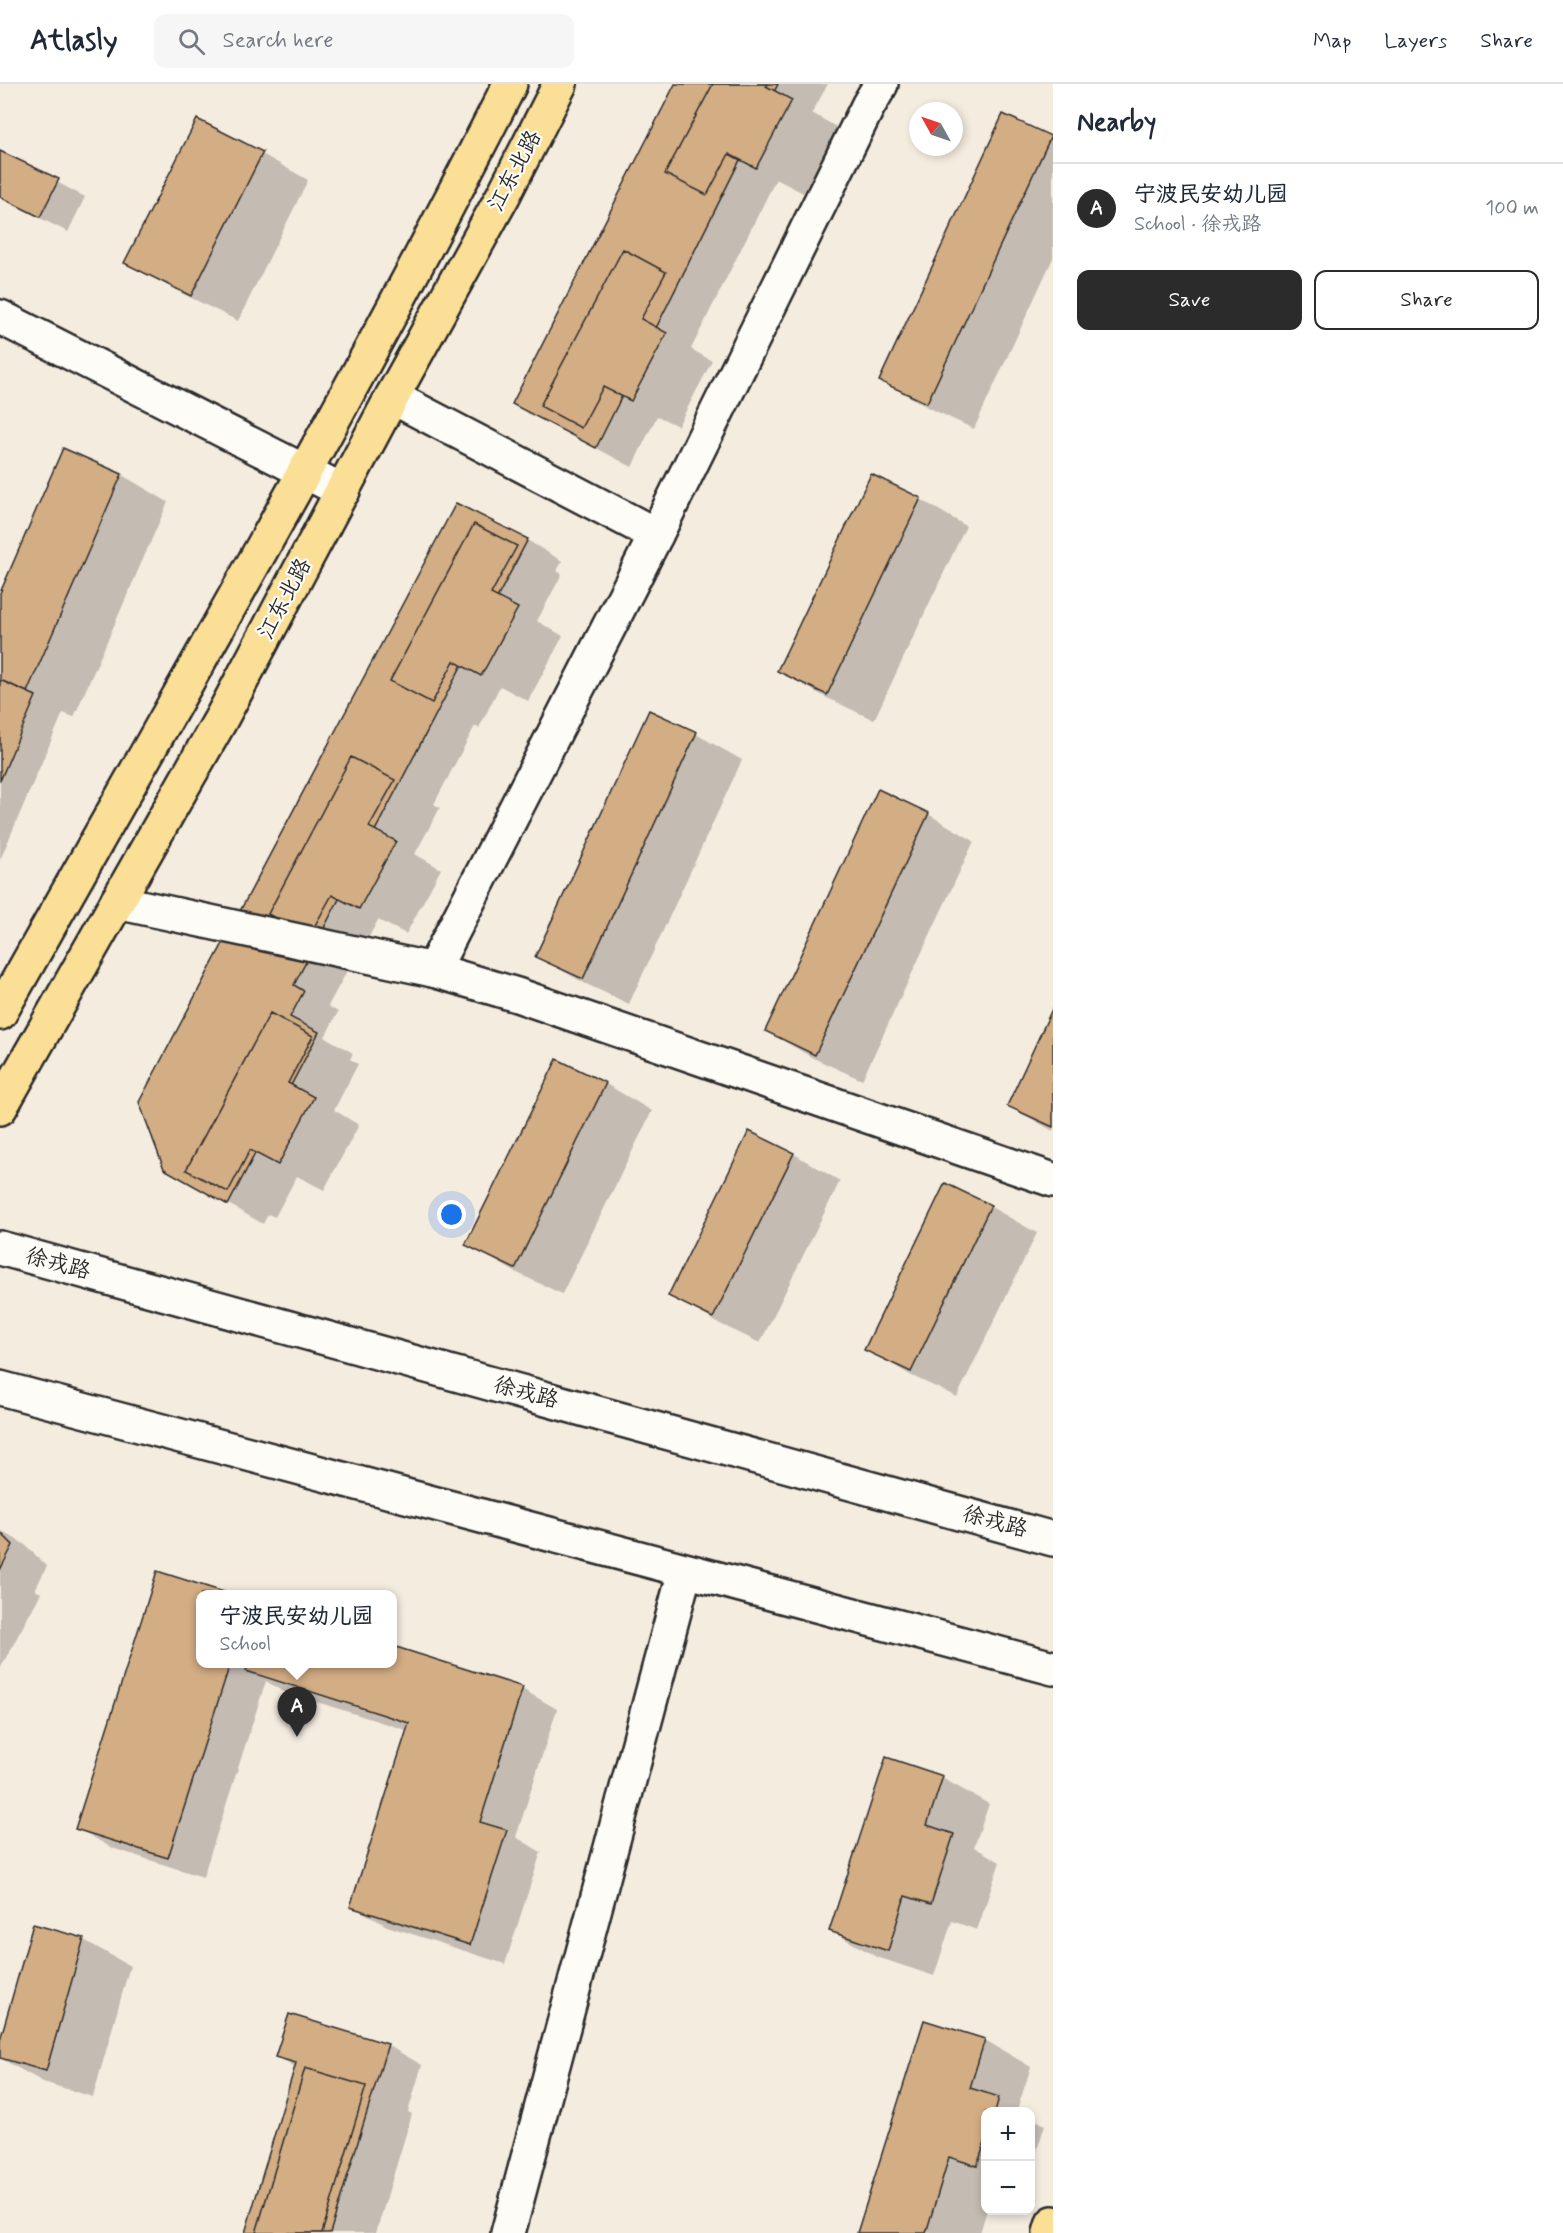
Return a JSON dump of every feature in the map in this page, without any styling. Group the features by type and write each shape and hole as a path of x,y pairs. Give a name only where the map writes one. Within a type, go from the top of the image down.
{"main road":[{"name":"江东北路","path":"0,1013 305,471 470,164 510,84"},
{"name":"江东北路","path":"0,1108 220,720 392,397 504,194 560,84"},
{"path":"1050,2233 1053,2223"}],"street":[{"path":"433,970 656,535 868,106 881,84"},
{"path":"0,317 343,491"},
{"path":"392,397 656,535"},
{"path":"117,902 433,970 517,995 1053,1180"},
{"name":"徐戎路","path":"0,1248 1053,1539"},
{"path":"0,1388 1053,1668"},
{"path":"508,2233 685,1571"}],"building":[{"path":"675,84 778,84 596,448 512,404"},
{"path":"713,84 768,84 766,86 792,100 756,168 729,154 707,195 665,174"},
{"path":"1003,114 1051,136 927,403 879,381"},
{"path":"197,119 263,152 191,296 124,263"},
{"path":"0,151 59,179 40,217 0,197"},
{"path":"623,249 666,272 641,319 667,333 631,401 603,387 581,428 540,406"},
{"path":"63,448 122,474 27,692 0,680 0,593"},
{"path":"871,474 921,498 827,695 777,671"},
{"path":"456,503 528,539 294,985 304,991 290,1017 319,1032 228,1205 164,1169 139,1102"},
{"path":"474,524 517,546 491,594 518,608 481,676 454,661 432,703 390,681"},
{"path":"0,680 36,696 0,781"},
{"path":"649,710 697,732 583,979 535,957"},
{"path":"351,757 395,780 369,827 396,841 359,909 332,895 309,936 268,914"},
{"path":"878,789 929,813 815,1055 765,1031"},
{"path":"1053,1007 1053,1127 1007,1106"},
{"path":"270,1013 313,1036 288,1083 314,1097 278,1165 250,1150 228,1192 186,1170"},
{"path":"557,1059 606,1083 515,1269 465,1245"},
{"path":"749,1131 794,1153 713,1318 668,1296"},
{"path":"945,1183 991,1205 911,1372 864,1350"},
{"path":"0,1532 13,1545 0,1570"},
{"path":"157,1571 217,1590 196,1590 196,1668 229,1668 168,1858 75,1829"},
{"path":"397,1647 523,1687 480,1822 507,1830 470,1945 350,1907 409,1723 246,1671 247,1668 397,1668"},
{"path":"886,1757 943,1776 927,1825 954,1834 931,1904 905,1896 888,1951 829,1931"},
{"path":"33,1924 84,1938 46,2071 0,2058 0,2040"},
{"path":"289,2014 388,2044 330,2233 245,2233 296,2063 275,2057"},
{"path":"924,2020 985,2039 970,2088 999,2097 996,2107 981,2107 981,2154 977,2166 949,2157 926,2233 857,2233"},
{"path":"305,2068 366,2086 322,2233 256,2233"}],"place":[{"name":"宁波民安幼儿园","path":"297,1737"}]}
